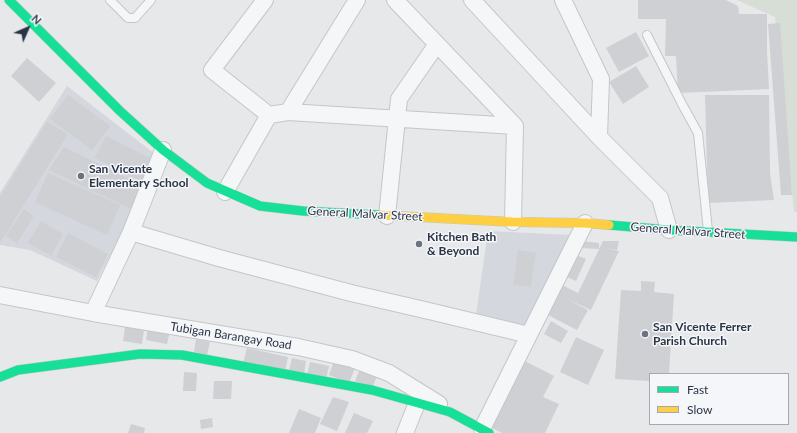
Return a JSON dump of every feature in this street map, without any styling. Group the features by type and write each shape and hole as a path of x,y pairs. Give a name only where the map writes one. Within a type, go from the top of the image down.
{"main road":[{"name":"General Malvar Street","path":"9,0 120,111 188,170 207,183 260,206 387,216 513,222 585,223 669,230 797,237"},
{"path":"0,377 18,370 140,354 182,355 372,390 450,412 485,431"}],"street":[{"path":"265,0 212,70 269,115 288,112 515,126"},
{"path":"288,112 357,0"},
{"path":"395,0 515,126 513,222"},
{"path":"472,0 599,137 660,198 669,230"},
{"path":"563,0 601,79 599,137"},
{"path":"387,216 399,99 437,44"},
{"path":"225,192 269,115"},
{"path":"93,313 131,232 164,150"},
{"path":"485,431 529,335 585,223"},
{"path":"131,232 344,292 529,335"},
{"name":"Tubigan Barangay Road","path":"0,295 93,313 298,347 352,359 389,373 450,412"},
{"path":"405,433 417,403"}],"lane":[{"path":"110,0 128,18 135,18 151,0"},
{"path":"648,35 698,133 708,232"}],"shaded area":[{"path":"737,0 797,0 797,212 794,212 775,17"},
{"name":"San Vicente Elementary School","path":"67,86 160,158 97,281 30,250 0,245 0,193"},
{"path":"488,231 572,235 525,328 476,315"}],"building":[{"path":"638,0 726,0 738,6 739,14 767,14 769,89 678,93 676,56 665,56 666,19 638,19"},
{"path":"780,23 792,195 781,195 768,24"},
{"path":"636,32 649,56 619,72 606,48"},
{"path":"27,58 56,83 39,102 11,76"},
{"path":"636,66 649,87 623,104 609,82"},
{"path":"68,95 110,126 92,150 50,119"},
{"path":"705,95 769,95 770,173 774,200 708,203"},
{"path":"47,122 68,134 0,243 0,197"},
{"path":"106,136 158,162 147,184 95,158"},
{"path":"64,147 146,187 135,211 49,170"},
{"path":"48,173 120,205 107,235 35,202"},
{"path":"24,209 34,216 17,243 6,236"},
{"path":"41,221 63,234 51,256 28,243"},
{"path":"68,233 108,254 96,277 56,257"},
{"path":"581,241 599,243 599,249 580,248"},
{"path":"603,241 619,241 617,250 605,248 619,251 591,310 565,298 588,310 577,330 546,314 562,285 578,293"},
{"path":"518,250 536,253 531,287 513,285"},
{"path":"576,255 586,259 576,281 567,277"},
{"name":"San Vicente Ferrer Parish Church","path":"641,281 655,282 654,292 674,294 669,373 649,373 649,381 615,379 621,290 641,291"},
{"path":"551,321 568,331 561,343 544,334"},
{"path":"125,327 144,330 142,344 123,341"},
{"path":"148,327 170,331 167,344 146,340"},
{"path":"576,337 604,350 588,385 560,372"},
{"path":"196,339 210,342 207,355 194,352"},
{"path":"247,348 288,357 285,371 243,363"},
{"path":"292,358 306,361 304,374 289,371"},
{"path":"521,359 554,376 543,397 559,404 545,433 502,433 490,427"},
{"path":"334,361 355,368 349,383 329,375"},
{"path":"310,362 329,366 326,379 307,375"},
{"path":"360,369 377,376 372,388 355,381"},
{"path":"184,372 197,373 196,391 183,391"},
{"path":"214,381 232,381 231,399 213,399"},
{"path":"333,397 349,402 337,431 320,424"},
{"path":"299,409 321,418 315,433 289,433"},
{"path":"354,413 373,421 367,433 345,433"},
{"path":"212,418 213,427 201,429 200,420"},
{"path":"131,424 145,428 144,433 128,433"}],"traffic: fast":[{"path":"9,0 120,111 163,150 207,183 260,206 303,211 379,215"},
{"path":"609,225 797,237"},
{"path":"0,377 18,370 140,354 182,355 372,390 450,412 489,433"}],"traffic: slow":[{"path":"379,215 609,225"}],"place":[{"name":"San Vicente Elementary School","path":"81,176"},
{"name":"Kitchen Bath & Beyond","path":"419,244"},
{"name":"San Vicente Ferrer Parish Church","path":"645,334"}]}
